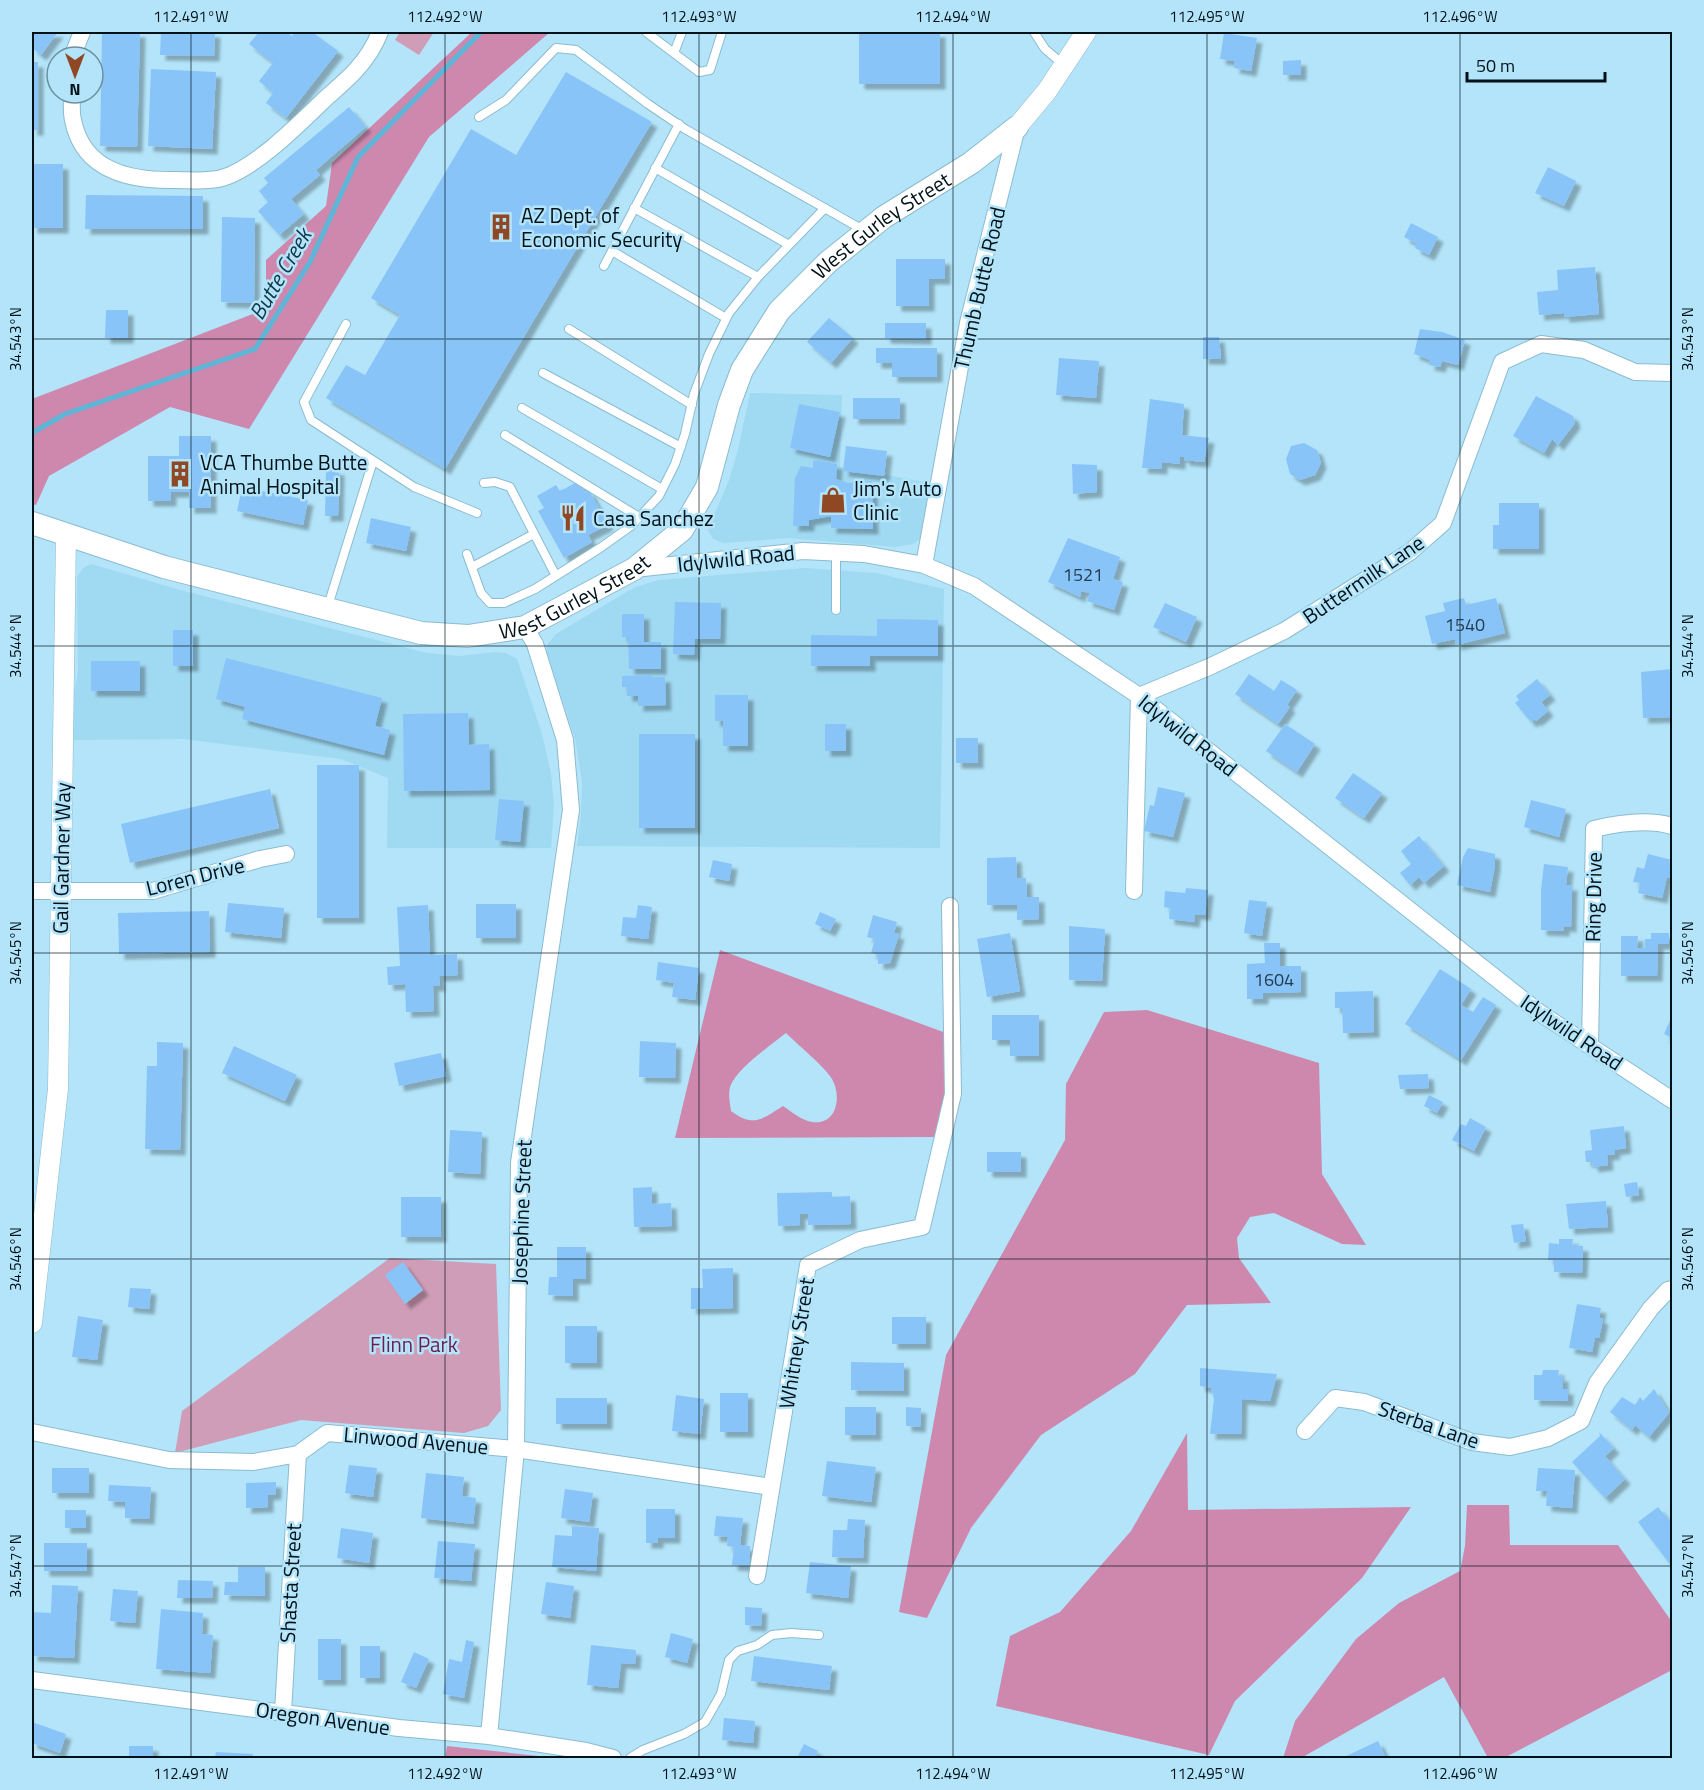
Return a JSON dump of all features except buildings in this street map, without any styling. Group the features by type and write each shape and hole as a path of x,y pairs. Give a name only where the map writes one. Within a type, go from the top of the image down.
{"main road":[{"name":"West Gurley Street","path":"32,523 165,567 421,633 468,636 525,627 634,569 682,530 707,487 729,405 742,370 778,311 828,262 884,217 971,163 1017,127"}],"street":[{"path":"72,105 72,119 81,144 97,163 109,170 139,178 166,180 222,178 245,167 310,113 356,70 380,32"},
{"name":"Thumb Butte Road","path":"924,565 968,323 1017,127 1047,91 1086,32"},
{"name":"Buttermilk Lane","path":"1139,696 1209,667 1284,631 1410,552 1443,523 1503,362 1541,344 1584,350 1635,372 1672,374"},
{"name":"Gail Gardner Way","path":"32,1323 58,1089 66,536"},
{"name":"Idylwild Road","path":"634,569 803,551 864,554 924,565 975,586 1139,696 1540,1013 1672,1100"},
{"name":"Josephine Street","path":"489,1736 516,1449 519,1163 571,810 565,740 535,644 525,627"},
{"path":"1134,891 1139,696"},
{"name":"Ring Drive","path":"1590,1045 1594,829 1660,822 1672,826"},
{"name":"Loren Drive","path":"32,891 153,891 260,859 286,854"},
{"name":"Whitney Street","path":"758,1576 808,1265 860,1240 922,1227 953,1094 950,906"},
{"name":"Sterba Lane","path":"1305,1431 1335,1398 1364,1402 1472,1442 1510,1447 1548,1438 1581,1421 1597,1383 1651,1308 1668,1290 1672,1289"},
{"name":"Linwood Avenue","path":"32,1432 169,1460 254,1462 297,1454 327,1433 516,1449 771,1487"},
{"name":"Shasta Street","path":"283,1712 297,1454"},
{"name":"Oregon Avenue","path":"32,1680 399,1728 489,1736 586,1750 613,1758"}],"lane":[{"path":"646,32 699,72 710,70 722,32"},
{"path":"674,53 682,32"},
{"path":"1034,32 1045,49 1064,65"},
{"path":"479,117 506,99 556,48 576,50 678,124 866,231"},
{"path":"604,266 678,124"},
{"path":"655,168 789,245"},
{"path":"634,208 758,276"},
{"path":"467,554 481,593 490,603 504,603 535,589 631,526 659,496 675,464 709,354 726,318 758,276 825,208"},
{"path":"612,251 726,318"},
{"path":"346,324 304,402 311,420 414,487 477,513"},
{"path":"569,329 692,405"},
{"path":"543,373 681,447"},
{"path":"522,408 662,489"},
{"path":"505,435 639,517"},
{"path":"327,609 373,461"},
{"path":"484,483 495,482 510,487 556,576"},
{"path":"472,567 534,534"},
{"path":"836,553 836,610"},
{"path":"630,1758 705,1722 721,1694 729,1660 738,1651 757,1645 772,1635 791,1633 819,1635"}],"shaded area":[{"path":"472,32 550,32 429,137 249,429 170,407 49,476 36,505 32,504 32,399 266,309 266,260 326,206 332,163"},
{"path":"750,393 842,395 840,467 931,483 920,539 913,544 895,547 788,538 724,543 713,539 708,530 729,480"},
{"path":"91,564 184,591 427,653 459,656 495,652 506,653 517,659 542,734 551,774 554,805 551,848 387,848 388,778 341,759 183,739 73,740 73,697 78,672 77,577 83,568"},
{"path":"805,568 876,573 944,589 940,848 577,846 582,781 575,739 547,653 547,645 556,634 635,587 659,580"},
{"path":"720,950 946,1033 945,1098 935,1137 675,1138","holes":["786,1033 832,1079 837,1093 832,1115 820,1122 812,1122 800,1118 783,1106 763,1118 752,1120 731,1111 729,1096 734,1080 755,1058"]},
{"path":"1147,1010 1319,1063 1322,1174 1366,1245 1342,1244 1274,1213 1250,1217 1237,1238 1239,1258 1271,1303 1187,1305 1135,1374 1041,1435 971,1528 927,1618 899,1612 946,1355 1065,1140 1066,1084 1104,1012"},
{"path":"1187,1433 1188,1510 1411,1507 1362,1578 1235,1701 1209,1755 996,1706 1010,1636 1060,1612 1131,1531"},
{"path":"1467,1505 1509,1505 1510,1545 1618,1545 1672,1622 1672,1670 1504,1758 1488,1758 1444,1677 1301,1758 1283,1758 1295,1721 1356,1639 1399,1603 1460,1571 1465,1546"},
{"path":"447,1746 557,1758 445,1758"}],"green space":[{"path":"400,32 434,32 419,55 395,40"},
{"name":"Flinn Park","path":"390,1258 496,1264 501,1410 488,1426 464,1433 301,1420 175,1453 182,1411"}],"waterway":[{"name":"Butte Creek","path":"32,433 65,414 255,349 310,262 358,157 481,32"}],"place":[{"name":"AZ Dept. of Economic Security","path":"501,227"},
{"name":"VCA Thumbe Butte Animal Hospital","path":"180,474"},
{"name":"Jim's Auto Clinic","path":"833,500"},
{"name":"Casa Sanchez","path":"573,518"}]}
